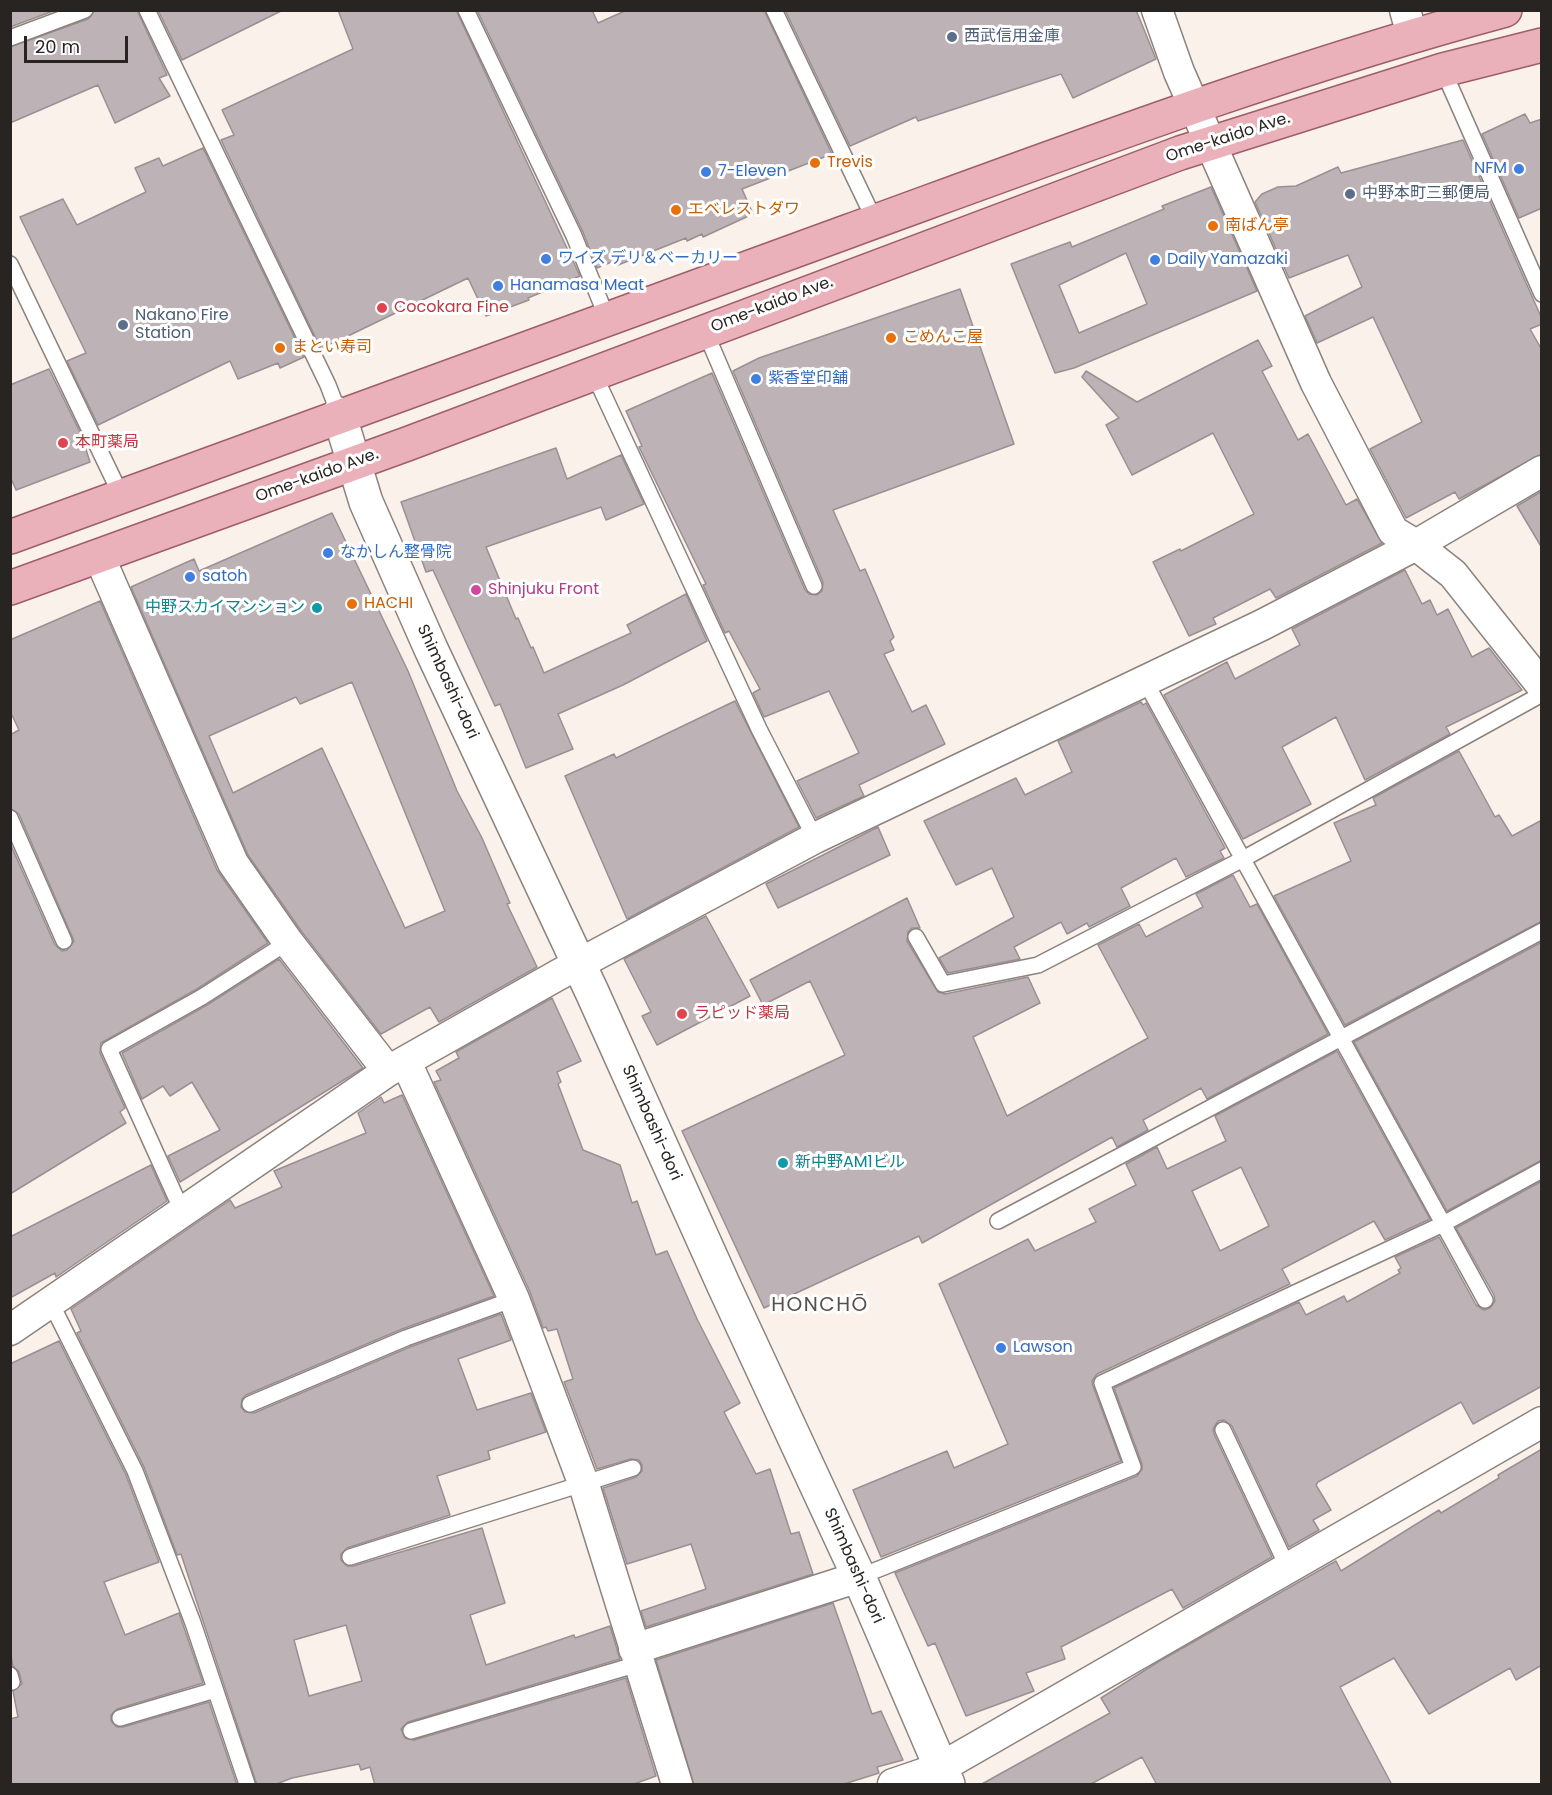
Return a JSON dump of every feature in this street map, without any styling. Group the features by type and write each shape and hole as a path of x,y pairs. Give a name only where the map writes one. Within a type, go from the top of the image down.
{"main road":[{"path":"10,537 339,414 1195,106 1408,23 1505,10"},
{"name":"Ome-kaido Ave.","path":"10,588 354,463 1211,142 1443,70 1542,45"}],"street":[{"path":"1157,10 1247,230 1316,383 1393,531 1416,545 1453,574 1542,686"},
{"name":"Shimbashi-dori","path":"339,414 366,502 431,649 579,963 724,1286 859,1577 944,1776"},
{"path":"11,1329 52,1305 397,1066 579,963 815,838 1262,625 1416,545 1542,471"},
{"path":"99,556 232,863 288,942 397,1066 514,1299 584,1485 677,1785"},
{"path":"893,1785 944,1776 1288,1568 1542,1422"},
{"path":"636,1656 859,1577"}],"lane":[{"path":"10,38 85,10"},
{"path":"147,10 328,385 339,414"},
{"path":"466,10 574,236 606,318"},
{"path":"774,10 875,221"},
{"path":"1443,70 1542,294"},
{"path":"10,264 122,495"},
{"path":"705,331 814,586"},
{"path":"593,372 759,729 815,838"},
{"path":"1145,681 1485,1300"},
{"path":"916,937 943,984 1038,965 1243,859 1542,694"},
{"path":"10,818 64,941"},
{"path":"998,1221 1542,931"},
{"path":"183,1213 109,1049 202,997 288,942"},
{"path":"859,1577 1133,1467 1102,1383 1443,1224 1542,1170"},
{"path":"250,1404 406,1338 514,1299"},
{"path":"52,1305 135,1472 248,1785"},
{"path":"1223,1430 1288,1568"},
{"path":"350,1557 633,1468"},
{"path":"411,1731 636,1656"},
{"path":"120,1718 215,1690"}],"building":[{"path":"10,10 56,10 10,27"},
{"path":"95,10 137,10 167,75 159,78 170,96 115,123 98,85 10,123 10,47 88,19"},
{"path":"158,10 283,10 182,60"},
{"path":"338,10 456,10 580,276 528,298 529,300 486,316 468,278 321,349 221,140 234,135 222,110 353,49"},
{"path":"477,10 592,10 598,23 627,10 764,10 832,154 742,189 753,214 703,237 702,234 687,241 686,238 618,265 616,260 597,268 583,232"},
{"path":"785,10 1136,10 1156,59 1073,98 1061,74 918,121 916,117 850,146"},
{"path":"1525,114 1530,123 1542,119 1542,208 1519,218 1482,134"},
{"path":"1463,140 1542,319 1542,324 1530,329 1542,350 1542,454 1459,499 1455,492 1406,518 1370,449 1422,422 1373,317 1317,343 1305,316 1362,287 1348,255 1289,278 1255,202 1262,194 1278,187 1296,186 1338,167 1341,173"},
{"path":"203,148 304,357 280,368 278,363 238,379 230,361 98,425 67,361 86,353 20,217 63,199 77,225 146,192 135,168 159,158 163,166"},
{"path":"1211,187 1257,291 1074,368 1055,373 1011,264 1070,242 1072,247 1164,209 1162,206","holes":["1126,253 1147,304 1079,333 1059,285"]},
{"path":"960,289 1014,444 833,510 860,571 865,569 894,637 890,641 894,650 884,654 912,712 926,705 945,744 859,785 864,796 816,818 797,781 859,753 829,691 764,717 753,693 760,689 729,631 725,633 703,585 706,584 639,447 642,446 626,411 712,373 805,590 809,594 817,595 822,591 823,582 733,371 759,358"},
{"path":"1258,340 1272,366 1262,371 1298,440 1308,434 1346,505 1357,499 1382,543 1276,598 1270,589 1213,618 1216,624 1189,636 1153,562 1180,549 1181,551 1254,514 1213,433 1132,475 1106,425 1119,418 1082,377 1086,371 1137,402"},
{"path":"49,369 81,434 90,462 16,490 10,476 10,385"},
{"path":"556,448 567,479 621,455 644,504 606,520 601,507 486,547 516,619 518,618 544,673 631,633 627,625 686,594 707,641 623,685 558,714 573,749 526,768 500,704 495,706 433,570 426,572 401,502"},
{"path":"1542,491 1542,548 1517,506"},
{"path":"332,513 408,671 457,791 482,838 510,903 507,904 537,967 439,1022 430,1007 381,1034 302,932 248,855 131,587 194,559 199,571","holes":["352,682 445,911 405,928 322,748 233,793 209,736 296,697 300,704"]},
{"path":"1405,570 1422,604 1430,600 1437,615 1448,609 1472,657 1489,648 1522,690 1446,727 1450,734 1365,780 1336,717 1282,747 1311,804 1243,839 1164,695 1227,662 1235,679 1300,645 1292,629"},
{"path":"100,601 217,870 268,943 197,989 101,1043 100,1053 125,1108 120,1112 126,1123 10,1194 10,843 55,945 62,951 67,950 74,941 19,814 10,808 10,735 19,730 10,711 10,640"},
{"path":"735,701 799,827 627,919 565,776 614,754 616,758"},
{"path":"1141,702 1143,705 1146,703 1225,848 1220,851 1224,858 1186,877 1176,858 1121,888 1130,906 1089,927 1087,923 1067,934 1061,922 1014,947 1020,959 948,973 939,958 1014,917 992,868 956,885 924,821 1016,778 1025,795 1072,772 1058,741"},
{"path":"1459,751 1495,817 1499,815 1512,836 1542,820 1542,921 1345,1025 1274,896 1351,861 1334,823 1376,805 1373,798"},
{"path":"878,827 890,855 778,908 766,884"},
{"path":"1233,875 1250,907 1257,904 1328,1034 1207,1099 1201,1088 1143,1120 1148,1130 1117,1147 1112,1137 922,1243 919,1236 764,1308 682,1131 845,1055 810,981 763,1005 750,980 907,898 920,928 912,928 908,932 907,941 938,992 945,994 1028,977 1040,1003 973,1037 1007,1116 1148,1038 1098,945 1139,924 1146,937 1203,907 1196,894"},
{"path":"706,916 750,996 657,1045 642,1016 651,1012 624,959"},
{"path":"1542,942 1542,1160 1447,1211 1354,1042"},
{"path":"279,959 363,1068 180,1182 168,1156 220,1130 192,1082 170,1096 163,1086 142,1099 122,1053 207,1005"},
{"path":"552,998 581,1061 557,1072 561,1082 558,1084 583,1150 620,1165 632,1203 637,1201 656,1255 667,1251 697,1319 740,1403 724,1412 756,1474 770,1469 791,1534 799,1532 813,1574 646,1627 641,1611 706,1589 691,1544 627,1564 603,1488 636,1477 642,1471 642,1465 639,1460 631,1459 597,1469 564,1382 573,1379 557,1329 548,1331 546,1327 543,1328 530,1292 434,1082 441,1080 436,1071 459,1058 456,1052"},
{"path":"1337,1051 1430,1219 1385,1240 1374,1221 1282,1269 1290,1284 1097,1374 1092,1381 1093,1386 1121,1461 881,1557 853,1490 947,1451 954,1468 1008,1444 939,1284 1028,1239 1035,1251 1096,1222 1089,1209 1136,1185 1126,1164 1157,1147 1167,1169 1226,1141 1215,1116","holes":["1241,1167 1269,1226 1220,1251 1192,1191"]},
{"path":"402,1095 494,1296 402,1329 246,1395 242,1399 241,1407 245,1412 254,1413 410,1347 501,1314 511,1340 458,1359 477,1410 531,1393 546,1432 488,1451 490,1459 437,1476 450,1515 347,1548 341,1554 341,1560 347,1566 353,1566 482,1528 505,1603 470,1615 486,1665 574,1635 575,1638 610,1626 620,1659 408,1722 401,1729 405,1738 414,1740 626,1678 656,1776 631,1785 375,1785 370,1767 361,1770 359,1764 292,1778 274,1785 257,1785 181,1554 177,1555 144,1467 77,1333 81,1331 71,1309 230,1200 235,1208 282,1187 274,1171 366,1133 358,1113 381,1097 384,1103","holes":["346,1625 362,1681 309,1696 294,1640"]},
{"path":"151,1165 167,1201 56,1277 55,1273 10,1298 10,1237"},
{"path":"1542,1181 1542,1386 1473,1424 1461,1402 1318,1482 1316,1485 1331,1510 1313,1520 1319,1530 1289,1547 1232,1426 1224,1420 1218,1421 1213,1429 1214,1434 1272,1557 1183,1608 1172,1589 1061,1647 1065,1659 1026,1673 1034,1691 966,1716 935,1643 928,1646 895,1573 1137,1476 1142,1469 1142,1464 1114,1388 1299,1302 1306,1315 1344,1296 1347,1302 1400,1273 1398,1270 1401,1268 1395,1257 1439,1237 1476,1305 1484,1310 1490,1308 1495,1301 1494,1295 1456,1228"},
{"path":"59,1341 126,1475 159,1562 104,1582 125,1635 179,1613 203,1683 117,1709 111,1715 111,1721 117,1727 123,1727 209,1702 237,1785 10,1785 10,1719 18,1717 13,1691 22,1684 19,1672 13,1666 10,1650 10,1364"},
{"path":"1542,1449 1542,1665 1516,1680 1510,1668 1429,1714 1394,1658 1340,1687 1392,1785 1157,1785 1142,1757 1089,1785 980,1785 1110,1713 1101,1698 1158,1662 1336,1561 1341,1571 1439,1510 1441,1513 1499,1478 1498,1475"},
{"path":"833,1603 872,1714 881,1711 903,1760 877,1767 879,1773 841,1785 694,1785 656,1660"}],"place":[{"name":"西武信用金庫","path":"952,37"},
{"name":"Trevis","path":"815,163"},
{"name":"NFM","path":"1519,169"},
{"name":"7-Eleven","path":"706,172"},
{"name":"中野本町三郵便局","path":"1350,194"},
{"name":"エベレストダワ","path":"676,210"},
{"name":"南ばん亭","path":"1213,226"},
{"name":"ワイズ デリ＆ベーカリー","path":"546,259"},
{"name":"Daily Yamazaki","path":"1155,260"},
{"name":"Hanamasa Meat","path":"498,286"},
{"name":"Cocokara Fine","path":"382,308"},
{"name":"Nakano Fire Station","path":"123,325"},
{"name":"こめんこ屋","path":"891,338"},
{"name":"まとい寿司","path":"280,348"},
{"name":"紫香堂印舗","path":"756,379"},
{"name":"本町薬局","path":"63,443"},
{"name":"なかしん整骨院","path":"328,553"},
{"name":"satoh","path":"190,577"},
{"name":"Shinjuku Front","path":"476,590"},
{"name":"HACHI","path":"352,604"},
{"name":"中野スカイマンション","path":"317,608"},
{"name":"ラピッド薬局","path":"682,1014"},
{"name":"新中野AM1ビル","path":"783,1163"},
{"name":"Lawson","path":"1001,1348"}],"district":[{"name":"HONCHŌ","path":"820,1306"}]}
